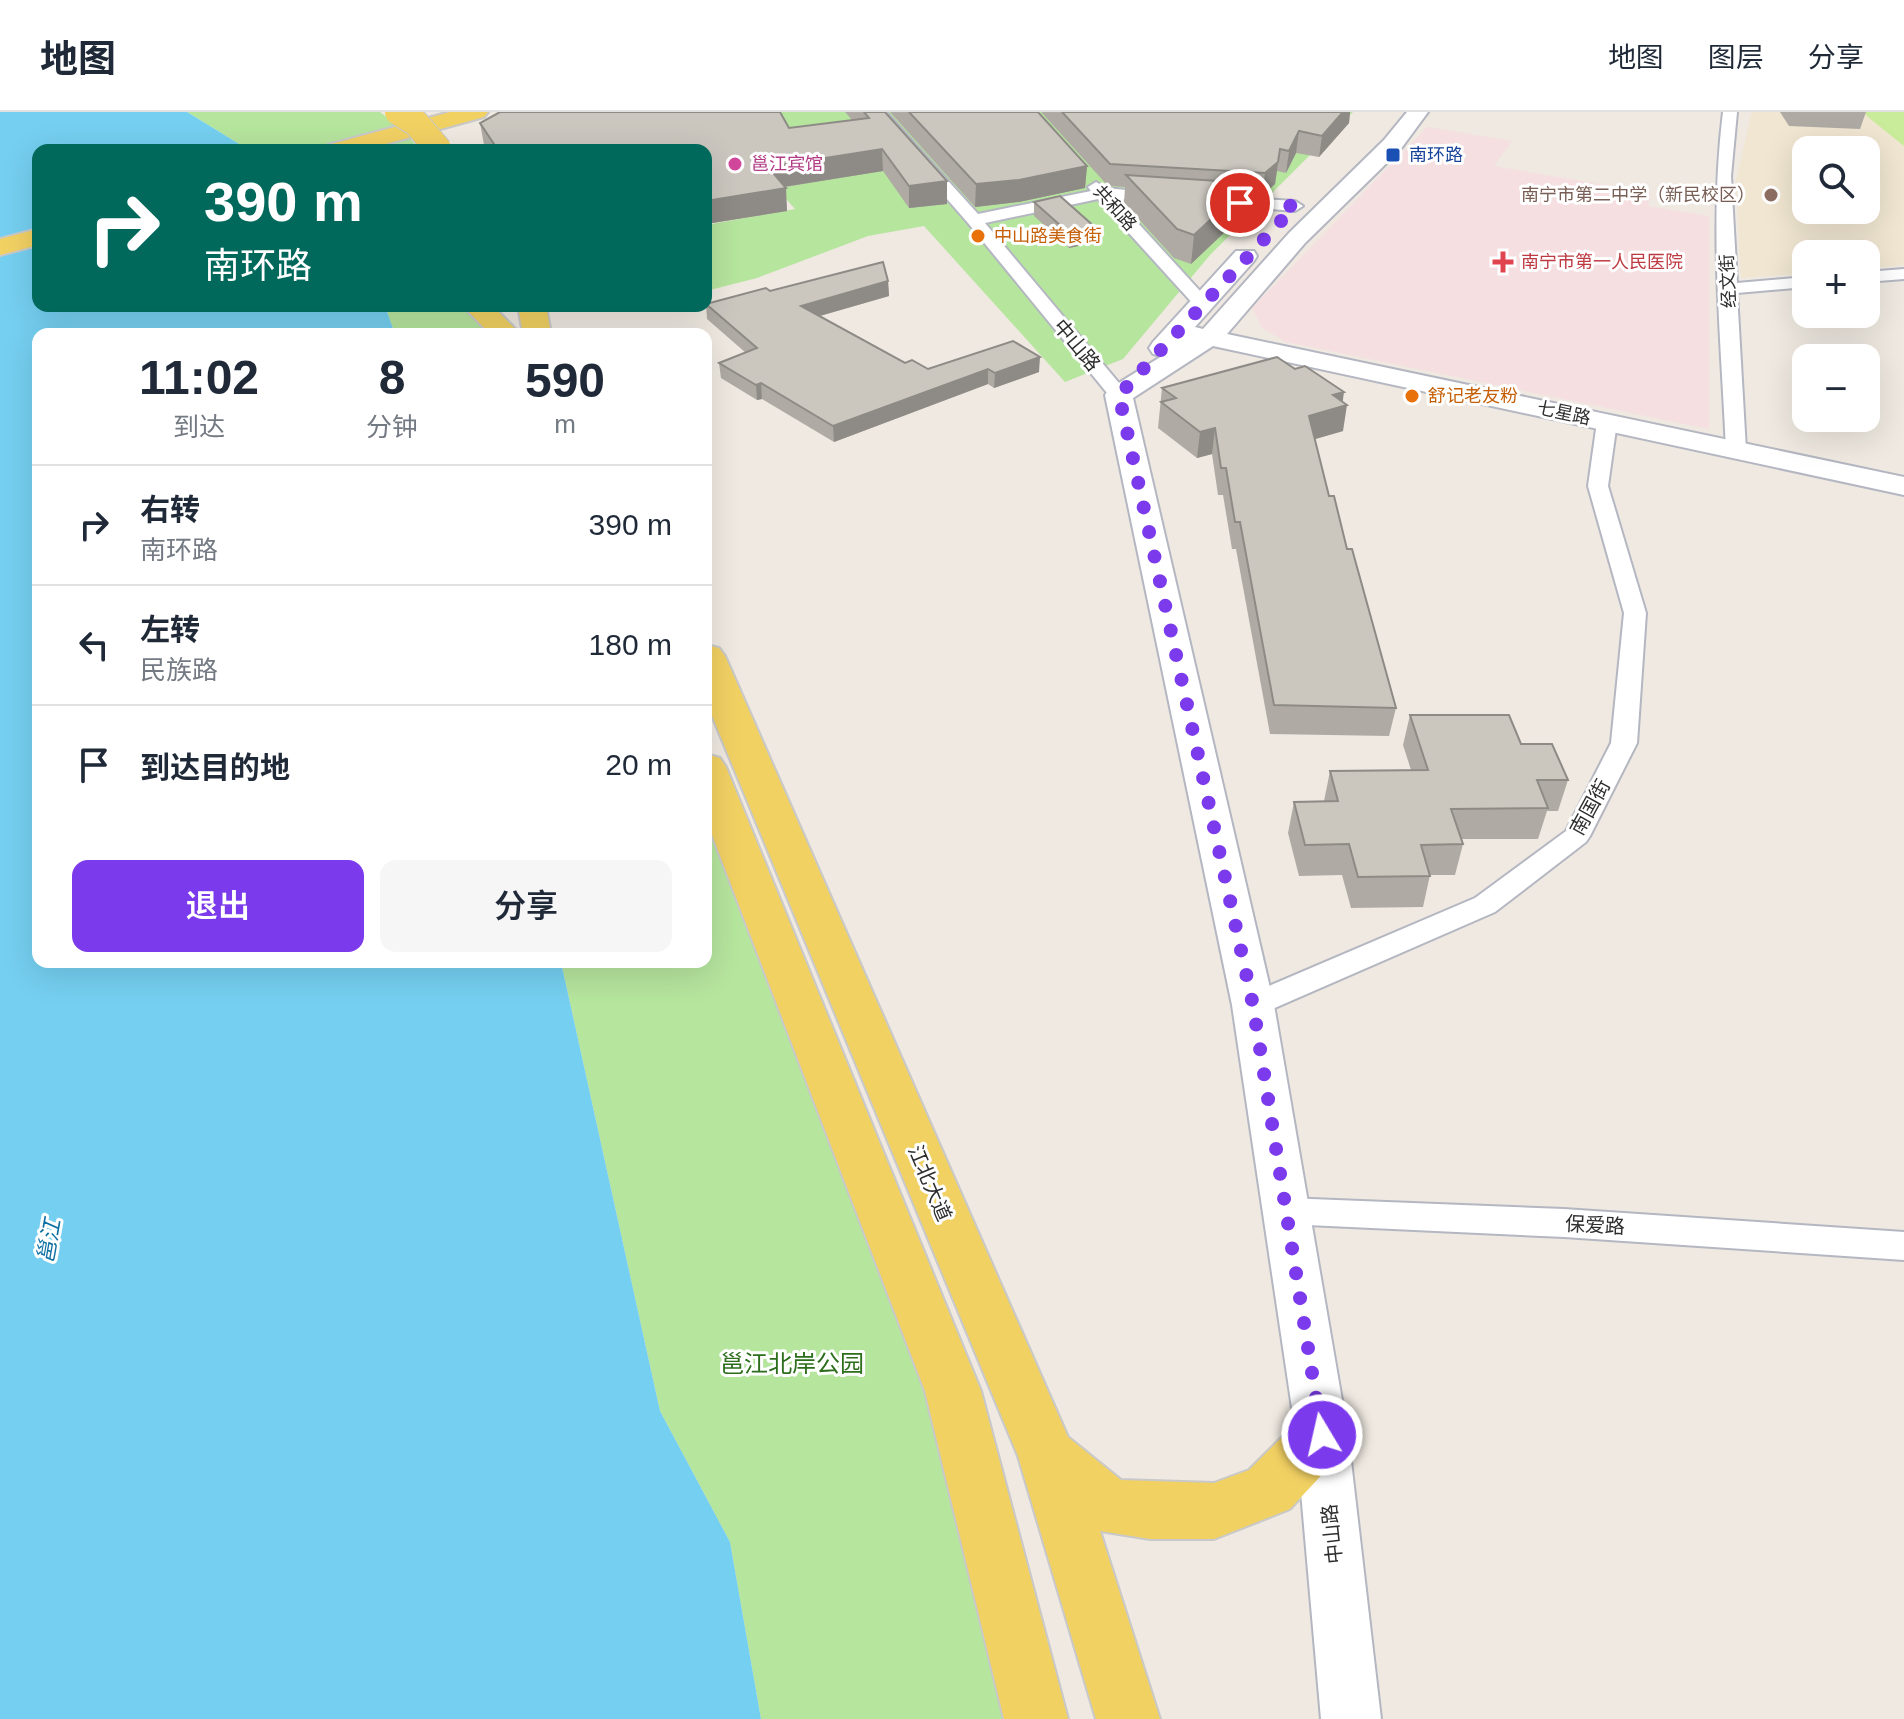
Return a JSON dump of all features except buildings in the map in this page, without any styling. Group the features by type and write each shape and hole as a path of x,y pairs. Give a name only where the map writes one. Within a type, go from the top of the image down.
{"main road":[{"path":"398,112 416,123 434,144"},
{"path":"1119,395 1210,337 1297,238 1392,145 1418,112"},
{"path":"344,144 360,134 372,114 401,128 415,144"},
{"path":"366,144 488,120"},
{"path":"389,144 488,120"},
{"path":"1344,159 1364,140"},
{"path":"1119,395 1263,237 1314,187"},
{"path":"0,238 32,230"},
{"path":"0,247 32,239"},
{"path":"484,312 501,328"},
{"name":"七星路","path":"1178,331 1904,486"},
{"name":"中山路","path":"1119,395 1253,1005 1322,1435 1351,1719"},
{"name":"江北大道","path":"712,670 1047,1456 1128,1719"},
{"path":"712,782 953,1391 1036,1719"},
{"path":"1047,1456 1108,1506 1150,1511 1214,1511 1269,1490 1322,1435"}],"street":[{"name":"中山路","path":"878,112 974,220 1119,395"},
{"name":"经文街","path":"1730,112 1723,176 1736,450"},
{"name":"共和路","path":"1081,170 1202,303"},
{"path":"974,220 1102,193 1295,206"},
{"path":"1880,276 1904,274"},
{"path":"1728,289 1792,283"},
{"name":"南国街","path":"1253,1005 1485,905 1577,836 1624,743 1635,613 1598,486 1607,422"},
{"name":"保爱路","path":"1286,1211 1626,1227 1904,1246"}],"shaded area":[{"name":"南宁市第二中学（新民校区）","path":"1752,112 1904,112 1904,265 1880,267 1880,240 1792,240 1792,274 1741,278 1736,180"},
{"name":"南宁市第一人民医院","path":"1427,127 1512,141 1494,166 1651,193 1648,206 1709,216 1709,429 1286,342 1262,328 1252,308"}],"green space":[{"path":"187,112 380,112 401,128 415,144 239,144"},
{"path":"775,112 1353,112 1210,255 1123,359 1065,382 924,226 868,236 757,278 712,289 712,224 795,209 779,191"},
{"path":"1864,112 1904,112 1904,146 1868,117"},
{"path":"387,312 501,312 507,328 393,328"},
{"name":"邕江北岸公园","path":"712,782 953,1391 1036,1719 761,1719 730,1542 660,1411 562,968 712,968"}],"water":[{"name":"邕江","path":"0,112 187,112 239,144 32,144 32,312 387,312 393,328 32,328 32,968 562,968 660,1411 730,1542 761,1719 0,1719"}],"place":[{"name":"南环路","path":"1393,155"},
{"name":"邕江宾馆","path":"735,164"},
{"name":"南宁市第二中学（新民校区）","path":"1771,195"},
{"name":"中山路美食街","path":"978,236"},
{"name":"南宁市第一人民医院","path":"1503,262"},
{"name":"舒记老友粉","path":"1412,396"}],"route":[{"path":"1240,203 1295,206 1119,395 1253,1005 1322,1435"}]}
